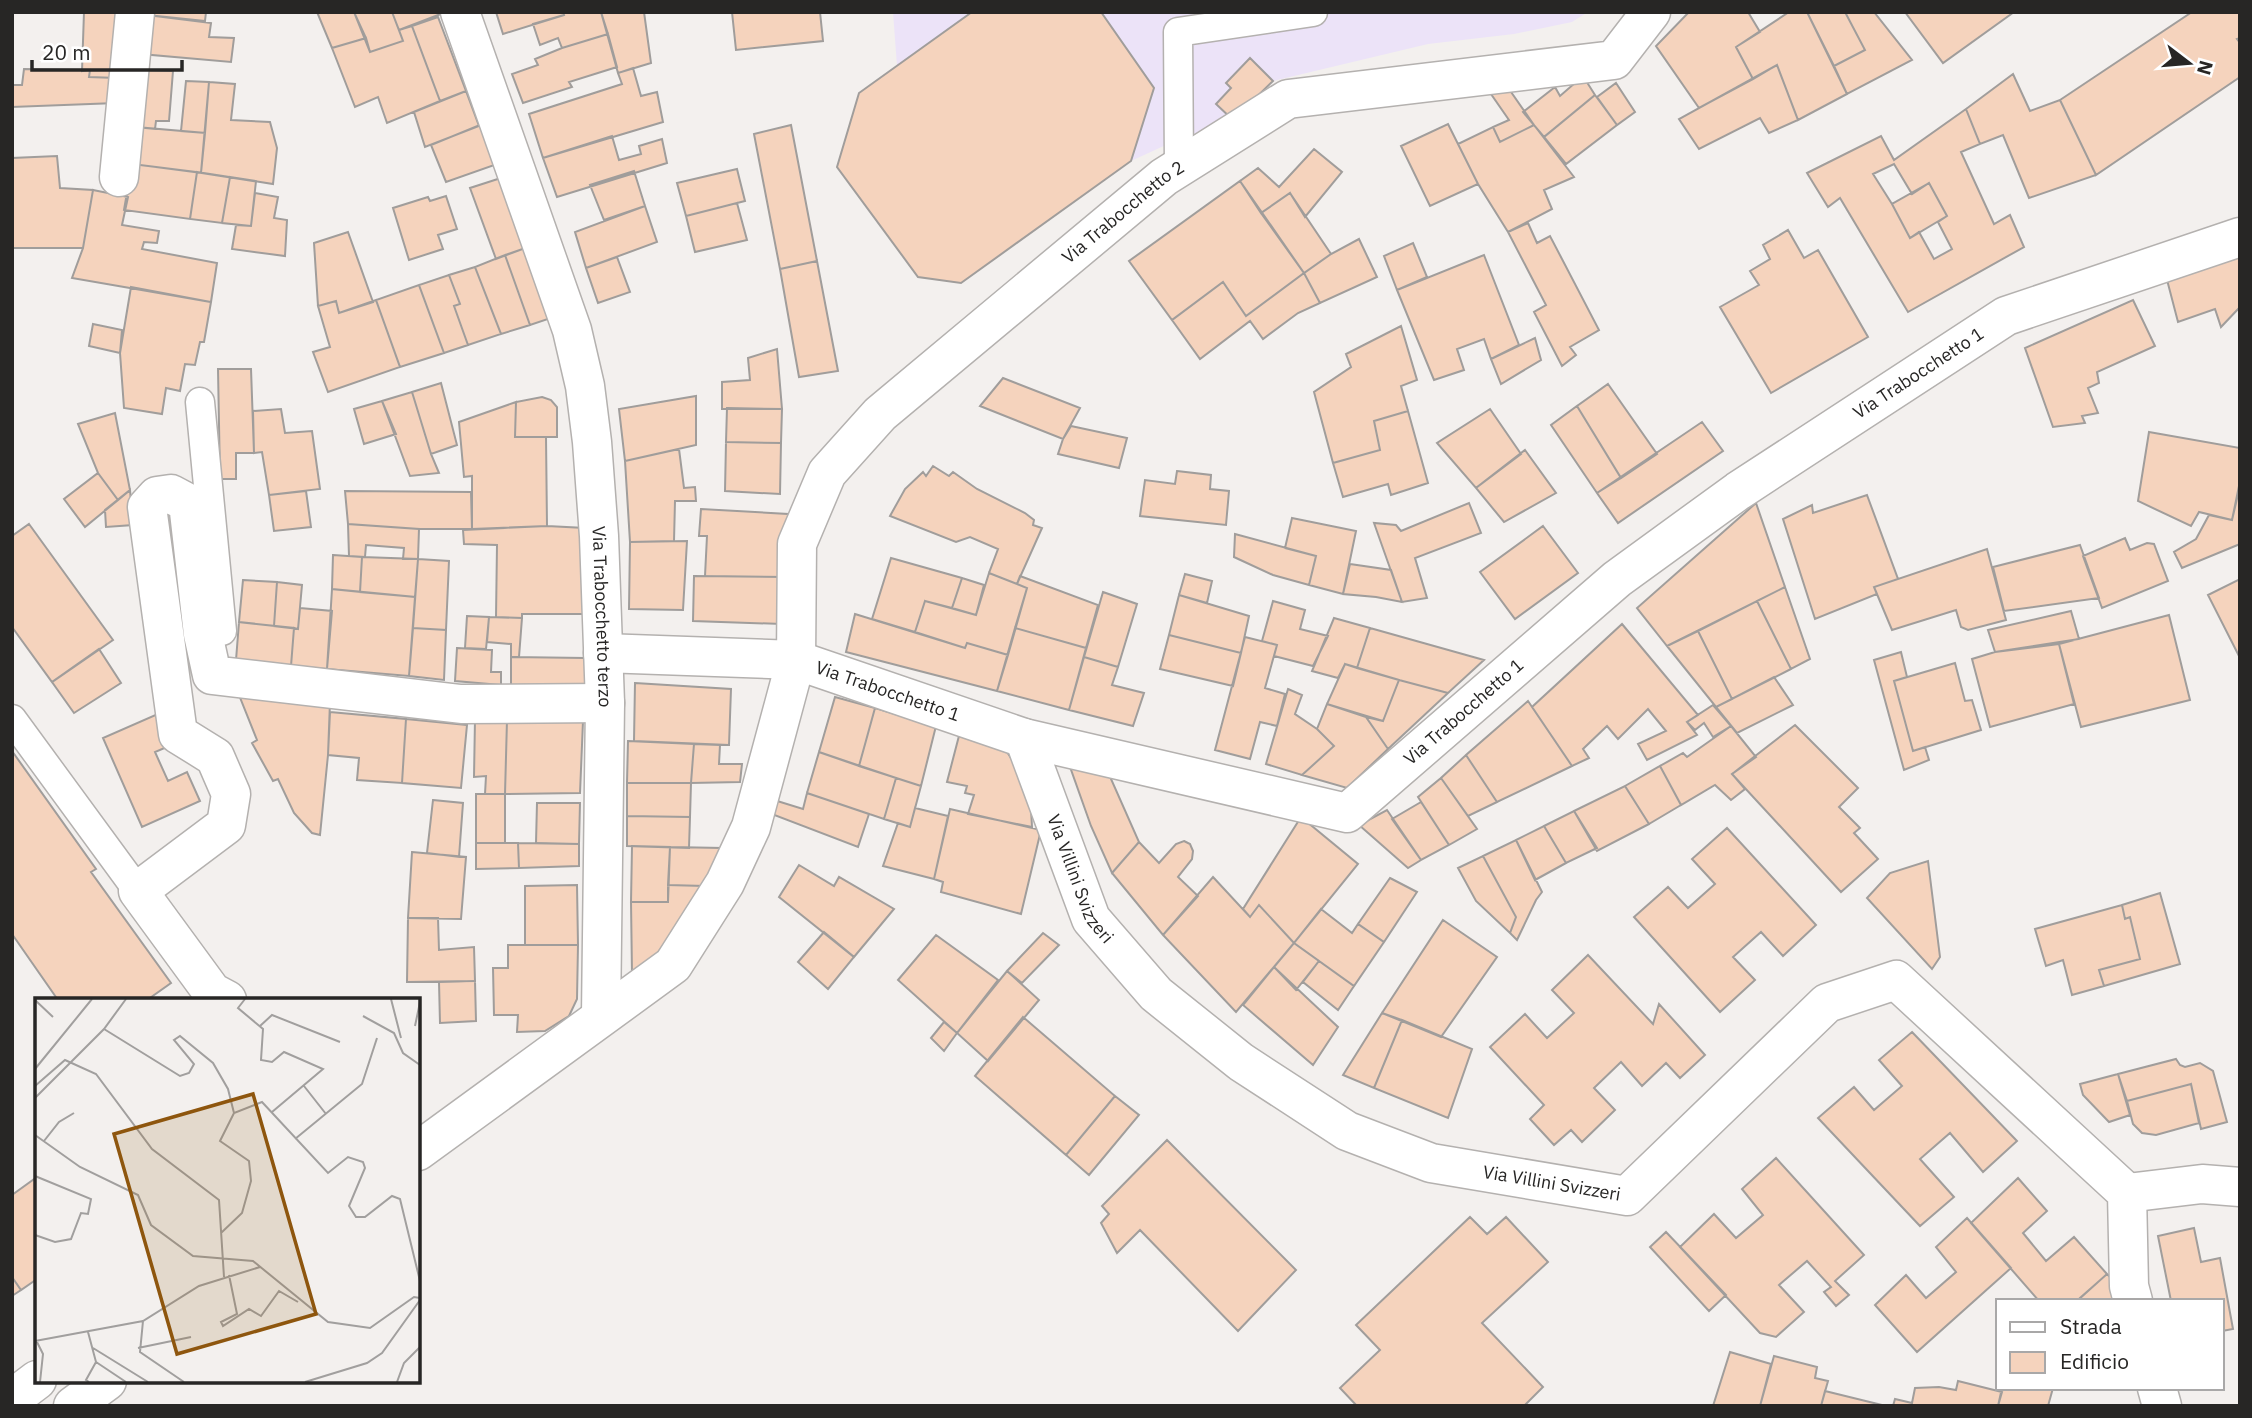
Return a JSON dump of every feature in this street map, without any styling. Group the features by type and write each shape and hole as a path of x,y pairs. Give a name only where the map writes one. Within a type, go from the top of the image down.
{"street":[{"path":"120,177 135,12"},
{"name":"Via Trabocchetto terzo","path":"460,12 572,330 582,374 594,469 605,703 601,1016"},
{"name":"Via Trabocchetto 2","path":"601,1016 673,965 725,883 751,827 796,660 797,544 828,473 880,414 1179,167 1288,99 1614,60 1651,12"},
{"name":"Via Trabocchetto 1","path":"603,653 796,660 1024,738 1347,813 1617,579 1738,491 2006,316 2240,237"},
{"path":"223,998 212,992 138,891 226,825 231,794 215,757 178,734 147,507 157,496 171,494 188,503 203,634 212,675 461,704 605,703"},
{"name":"Via Villini Svizzeri","path":"1024,738 1091,919 1156,994 1241,1062 1347,1131 1431,1163 1627,1196 1827,1003 1896,980 2127,1193"},
{"path":"420,1150 601,1016"},
{"path":"2132,1299 2129,1286 2127,1193 2203,1184 2240,1187"},
{"path":"12,1399 35,1382"},
{"path":"73,1406 104,1383"}],"lane":[{"path":"1179,167 1178,32 1313,12"},
{"path":"200,402 222,631 203,634"},
{"path":"12,719 138,891"}],"shaded area":[{"path":"893,12 1588,12 1572,22 1514,34 1428,44 1273,81 1233,120 1179,139 1131,161 961,283 918,277 837,167 859,93 897,66"}],"building":[{"path":"84,12 122,12 117,78 89,77 90,70 82,71"},
{"path":"147,12 206,12 205,21 147,15"},
{"path":"317,12 354,12 366,38 332,48"},
{"path":"354,12 392,12 403,41 370,52"},
{"path":"392,12 446,12 399,30"},
{"path":"496,12 563,12 564,15 503,34"},
{"path":"563,12 601,12 608,34 562,48 558,38 540,45 533,24 564,15"},
{"path":"601,12 644,12 651,63 618,73"},
{"path":"732,12 820,12 823,41 736,50"},
{"path":"972,12 1101,12 1154,88 1131,161 961,283 918,277 837,167 859,93"},
{"path":"1689,12 1748,12 1760,32 1736,47 1753,79 1699,108 1656,46"},
{"path":"1789,12 1807,12 1847,94 1798,120 1777,65 1753,79 1736,47"},
{"path":"1807,12 1845,12 1865,50 1834,66"},
{"path":"1845,12 1874,12 1912,60 1847,94 1834,66 1865,50"},
{"path":"1905,12 2014,12 1943,63"},
{"path":"2192,12 2240,12 2240,38 2237,39 2240,43 2240,77 2096,175 2060,100"},
{"path":"147,15 211,23 209,37 234,38 231,62 141,54"},
{"path":"438,17 466,91 440,101 412,26"},
{"path":"412,26 440,101 387,123 378,97 355,107 332,48 366,38 370,52 403,41 399,30"},
{"path":"608,34 617,67 569,82 572,87 523,103 512,74 538,65 535,59"},
{"path":"1250,58 1273,81 1233,120 1216,104 1231,88 1226,83"},
{"path":"1777,65 1798,120 1769,133 1760,118 1699,149 1679,119"},
{"path":"633,68 641,96 657,92 663,122 543,158 529,114 622,84 618,73"},
{"path":"24,69 90,70 89,77 117,78 116,103 12,107 12,85 22,85"},
{"path":"142,70 173,71 169,121 156,121 155,129 136,127"},
{"path":"2013,74 2030,111 2060,100 2096,175 2029,198 2003,135 1980,144 1966,109"},
{"path":"1583,76 1595,95 1544,137 1523,112 1555,87 1560,96"},
{"path":"1502,79 1534,125 1500,142 1493,127 1509,120 1482,81"},
{"path":"186,81 209,82 205,133 181,131"},
{"path":"209,82 235,84 231,120 270,122 277,148 273,184 201,173"},
{"path":"1616,83 1635,112 1617,125 1597,97"},
{"path":"466,91 479,126 425,147 414,112"},
{"path":"1595,95 1617,125 1566,164 1544,137"},
{"path":"1966,109 1980,144 1961,152 1994,224 2010,215 2024,247 1908,312 1840,198 1828,207 1807,173 1881,136 1894,160","holes":["1894,164 1912,194 1929,183 1947,216 1938,222 1952,249 1934,259 1919,232 1910,238 1873,174"]},
{"path":"487,122 503,162 446,182 431,145"},
{"path":"1448,124 1478,184 1430,206 1401,146"},
{"path":"791,125 817,261 780,269 754,134"},
{"path":"1534,125 1574,177 1544,190 1552,209 1508,232 1478,184 1458,144 1493,127 1500,142"},
{"path":"136,127 205,133 201,173 132,164"},
{"path":"612,136 619,160 641,154 639,146 662,139 667,163 557,197 543,158"},
{"path":"1314,149 1342,172 1305,217 1290,193 1261,213 1240,181 1258,168 1279,187"},
{"path":"57,156 60,188 93,190 83,248 12,248 12,158"},
{"path":"132,164 197,172 190,219 124,210"},
{"path":"737,169 745,201 686,216 677,183"},
{"path":"634,171 645,206 604,220 590,185"},
{"path":"197,172 230,177 222,223 190,219"},
{"path":"507,176 531,246 496,259 470,188"},
{"path":"230,177 256,181 251,226 222,223"},
{"path":"1240,181 1304,273 1246,316 1223,282 1172,320 1129,261"},
{"path":"1929,183 1947,216 1910,238 1892,204"},
{"path":"93,190 128,197 122,225 159,231 157,243 144,242 142,249 217,263 211,302 72,278 83,248"},
{"path":"255,193 278,197 274,218 287,220 285,256 232,249 236,225 251,226"},
{"path":"1290,193 1331,254 1304,273 1261,213"},
{"path":"446,196 457,229 438,235 443,249 409,260 393,208 428,197 430,201"},
{"path":"737,203 747,240 695,252 686,216"},
{"path":"645,206 657,242 586,268 575,232"},
{"path":"1528,223 1537,243 1550,236 1599,330 1570,347 1576,355 1562,366 1534,312 1546,305 1508,232"},
{"path":"1788,230 1804,258 1818,250 1868,337 1771,393 1720,307 1759,285 1750,271 1770,259 1763,245"},
{"path":"348,232 373,302 339,313 336,301 318,306 314,243"},
{"path":"1359,239 1377,277 1320,303 1304,273"},
{"path":"1413,243 1427,277 1397,290 1384,256"},
{"path":"531,246 557,316 530,325 505,255"},
{"path":"2240,253 2240,307 2221,327 2215,309 2178,322 2166,276"},
{"path":"505,255 530,325 501,334 475,267"},
{"path":"1484,255 1519,345 1491,359 1484,339 1457,349 1464,370 1434,380 1397,290"},
{"path":"617,257 630,292 598,303 586,268"},
{"path":"817,261 838,371 799,377 780,269"},
{"path":"475,267 501,334 468,345 454,306 460,304 449,275"},
{"path":"1304,273 1320,303 1298,313 1263,339 1250,321 1200,359 1172,320 1223,282 1246,316"},
{"path":"449,275 460,304 454,306 468,345 444,353 419,285"},
{"path":"419,285 444,353 400,367 376,300"},
{"path":"131,287 211,302 204,342 200,342 195,365 185,364 180,391 166,388 162,414 124,408 120,353"},
{"path":"376,300 400,367 328,392 313,352 330,347 318,306 336,301 339,313"},
{"path":"2133,300 2155,346 2097,372 2099,383 2088,388 2098,413 2082,416 2085,423 2053,427 2025,348"},
{"path":"93,324 122,330 120,353 89,346"},
{"path":"1401,326 1417,380 1401,386 1408,411 1374,421 1380,450 1333,463 1314,392 1351,367 1346,354"},
{"path":"1535,338 1541,360 1501,384 1491,359"},
{"path":"777,349 782,409 722,409 722,382 750,380 748,358"},
{"path":"218,369 251,369 254,453 236,453 236,479 220,479"},
{"path":"1003,378 1080,408 1063,439 980,406"},
{"path":"441,383 457,445 431,454 412,392"},
{"path":"1608,384 1657,454 1621,478 1577,406"},
{"path":"412,392 439,473 410,476 382,401"},
{"path":"696,396 696,445 625,461 619,409"},
{"path":"542,397 551,400 557,407 557,437 515,437 516,402"},
{"path":"382,401 396,434 364,444 354,409"},
{"path":"516,402 515,437 546,437 547,526 472,529 472,476 464,477 459,422"},
{"path":"1577,406 1621,478 1597,493 1551,425"},
{"path":"727,408 782,409 781,443 726,442"},
{"path":"281,409 285,433 312,431 320,489 269,495 262,452 254,453 253,411"},
{"path":"1490,409 1521,454 1476,488 1437,443"},
{"path":"1408,411 1428,483 1391,495 1388,484 1343,497 1333,463 1380,450 1374,421"},
{"path":"115,413 130,490 118,500 98,473 78,424"},
{"path":"1702,422 1723,451 1618,523 1597,493"},
{"path":"1071,426 1127,438 1119,468 1058,454"},
{"path":"2149,432 2240,448 2240,486 2232,520 2199,512 2191,526 2138,501"},
{"path":"726,442 781,443 780,494 725,491"},
{"path":"679,449 684,488 695,487 696,501 675,501 674,541 630,542 625,461"},
{"path":"1525,450 1556,493 1504,522 1476,488"},
{"path":"933,466 949,476 953,472 977,489 1025,513 1034,520 1033,525 1042,528 1017,584 989,573 998,549 970,537 956,542 890,516 905,489 923,472 926,476"},
{"path":"1177,471 1211,475 1210,489 1229,491 1226,525 1140,516 1145,480 1175,484"},
{"path":"98,473 118,500 85,527 64,499"},
{"path":"2239,486 2240,544 2182,568 2174,552 2196,539 2209,515 2232,520"},
{"path":"130,490 133,525 106,527 105,510"},
{"path":"306,491 311,527 274,531 269,495"},
{"path":"345,491 471,492 472,529 419,529 348,524"},
{"path":"1867,495 1898,579 1874,587 1877,594 1815,619 1783,519 1812,505 1813,513"},
{"path":"1469,503 1481,533 1415,558 1427,598 1402,602 1374,523 1396,525 1401,531"},
{"path":"1756,503 1785,587 1667,646 1637,608"},
{"path":"701,509 788,514 787,577 705,576 707,536 699,536"},
{"path":"1292,518 1356,531 1343,594 1309,585 1316,556 1285,548"},
{"path":"29,524 113,640 52,682 12,627 12,536"},
{"path":"348,524 419,529 418,559 403,559 404,548 366,545 365,557 349,556"},
{"path":"547,526 585,528 585,614 522,614 522,618 496,617 497,545 464,544 463,530"},
{"path":"1543,526 1578,573 1515,619 1480,572"},
{"path":"1235,534 1316,556 1309,585 1273,575 1234,557"},
{"path":"2125,538 2130,550 2147,543 2154,544 2168,581 2102,608 2083,556"},
{"path":"687,541 683,610 629,609 630,542"},
{"path":"2080,545 2099,598 2004,611 1993,567"},
{"path":"1987,549 2006,620 1968,630 1961,627 1956,610 1892,630 1874,587"},
{"path":"333,555 362,557 360,592 332,589"},
{"path":"362,557 418,559 415,597 360,592"},
{"path":"891,558 962,578 952,608 925,601 915,632 872,619"},
{"path":"418,559 449,561 446,630 413,628"},
{"path":"1350,564 1391,570 1402,602 1343,594"},
{"path":"989,573 1027,588 1008,655 967,643 965,648 915,632 925,601 976,615"},
{"path":"1185,574 1212,581 1207,603 1179,595"},
{"path":"694,576 787,577 782,624 693,621"},
{"path":"1020,576 1098,605 1086,648 1015,628 1027,588 1017,584"},
{"path":"962,578 984,585 976,615 952,608"},
{"path":"2240,579 2240,658 2208,595"},
{"path":"243,580 277,582 274,626 239,622"},
{"path":"277,582 302,585 298,629 274,626"},
{"path":"1785,587 1810,659 1791,669 1757,601"},
{"path":"332,589 415,597 409,676 327,669"},
{"path":"1103,592 1137,604 1118,667 1084,657"},
{"path":"1179,595 1249,616 1241,653 1169,635"},
{"path":"1273,601 1305,610 1300,629 1328,636 1313,666 1274,656 1277,645 1262,641"},
{"path":"1757,601 1791,669 1732,699 1698,631"},
{"path":"300,608 332,611 327,669 291,666 294,628 298,629"},
{"path":"2071,611 2079,639 1995,652 1988,630"},
{"path":"855,614 965,648 967,643 1008,655 997,691 846,652"},
{"path":"2169,615 2190,700 2081,727 2059,644"},
{"path":"467,616 489,617 486,649 465,648"},
{"path":"489,617 522,618 519,657 511,657 511,644 487,642"},
{"path":"1334,618 1370,628 1357,668 1345,664 1338,678 1312,671"},
{"path":"239,622 294,628 291,666 236,660"},
{"path":"1622,624 1698,715 1687,722 1697,735 1647,760 1638,744 1666,731 1648,709 1618,739 1607,726 1583,749 1589,758 1572,766 1532,707"},
{"path":"413,628 446,630 444,680 409,676"},
{"path":"1015,628 1086,648 1069,710 997,691"},
{"path":"1370,628 1484,660 1448,693 1399,680 1357,668"},
{"path":"1698,631 1732,699 1716,707 1667,646"},
{"path":"1169,635 1241,653 1233,686 1160,669"},
{"path":"1245,637 1277,645 1265,688 1285,694 1277,726 1260,722 1250,759 1215,750"},
{"path":"2059,644 2074,704 1990,727 1972,659 1995,652"},
{"path":"457,648 492,650 491,672 501,672 501,685 455,681"},
{"path":"99,649 121,683 74,713 52,682"},
{"path":"1901,652 1907,677 1894,681 1913,751 1925,747 1929,760 1904,770 1874,660"},
{"path":"511,657 585,658 585,689 511,686"},
{"path":"1084,657 1118,667 1112,685 1144,693 1133,726 1069,710"},
{"path":"1955,663 1965,701 1972,700 1981,730 1913,751 1894,681"},
{"path":"1345,664 1399,680 1383,721 1327,704"},
{"path":"1774,677 1793,705 1737,733 1716,707"},
{"path":"1399,680 1448,693 1388,749 1366,717 1383,721"},
{"path":"635,683 731,689 729,745 634,741"},
{"path":"1288,689 1302,695 1295,714 1317,729 1334,746 1302,775 1266,764"},
{"path":"237,690 330,702 320,835 312,833 294,813 278,779 273,781 252,743 257,740"},
{"path":"835,697 875,708 859,766 819,752"},
{"path":"1528,701 1572,766 1497,802 1466,755"},
{"path":"1327,704 1366,717 1388,749 1347,788 1302,775 1334,746 1317,729"},
{"path":"1713,705 1731,726 1713,737 1704,723 1695,730 1687,722"},
{"path":"875,708 936,726 921,786 859,766"},
{"path":"330,712 406,719 402,783 357,780 359,758 328,755"},
{"path":"160,713 174,744 155,752 168,781 187,772 200,801 142,827 103,738"},
{"path":"406,719 467,725 461,788 402,783"},
{"path":"475,719 507,720 505,794 485,794 486,776 474,777"},
{"path":"507,720 583,721 580,793 505,794"},
{"path":"1795,725 1858,788 1839,807 1860,828 1854,833 1878,859 1841,892 1732,774"},
{"path":"1731,726 1756,757 1732,774 1745,789 1731,800 1715,785 1681,805 1660,766 1683,753 1687,757"},
{"path":"960,732 1000,741 1018,769 1029,771 1032,827 968,814 974,795 965,793 967,786 947,782"},
{"path":"628,741 694,744 691,783 627,783"},
{"path":"694,744 720,745 719,764 742,764 740,782 691,783"},
{"path":"1064,750 1104,763 1139,842 1112,873 1091,826"},
{"path":"12,751 96,869 91,872 171,983 150,998 57,998 12,934"},
{"path":"819,752 896,778 884,819 807,793"},
{"path":"1466,755 1497,802 1468,816 1441,778"},
{"path":"1660,766 1681,805 1649,824 1625,786"},
{"path":"896,778 921,786 910,827 884,819"},
{"path":"1441,778 1477,829 1449,845 1418,797"},
{"path":"627,783 691,783 690,817 627,816"},
{"path":"1625,786 1649,824 1597,851 1574,811"},
{"path":"807,793 869,814 858,847 769,813 774,800 803,809"},
{"path":"476,794 505,794 505,843 476,843"},
{"path":"433,800 463,803 459,857 427,853"},
{"path":"1421,802 1449,845 1421,860 1392,819"},
{"path":"537,803 580,803 579,844 536,843"},
{"path":"915,808 948,816 934,879 883,866 898,823 910,827"},
{"path":"950,809 1041,830 1021,914 941,892 943,882 934,879"},
{"path":"1387,810 1421,860 1408,868 1359,825"},
{"path":"1574,811 1597,848 1566,863 1544,826"},
{"path":"627,816 690,817 689,848 627,846"},
{"path":"1301,817 1358,864 1294,943 1259,905 1250,917 1243,909"},
{"path":"1544,826 1566,863 1535,880 1516,840"},
{"path":"1727,828 1816,925 1783,956 1761,932 1733,957 1755,980 1720,1012 1634,917 1668,887 1688,908 1715,884 1692,859"},
{"path":"1516,840 1542,892 1517,940 1510,933 1516,917 1483,856"},
{"path":"1184,841 1190,844 1192,859 1178,877 1198,896 1163,935 1112,873 1139,842 1159,863 1176,844"},
{"path":"476,843 518,843 519,868 476,869"},
{"path":"518,843 579,844 579,866 519,868"},
{"path":"632,846 670,847 668,902 631,902"},
{"path":"670,847 722,848 704,886 668,885"},
{"path":"412,852 466,857 461,919 408,918"},
{"path":"1483,856 1516,917 1510,933 1476,901 1458,868"},
{"path":"1928,861 1940,957 1932,969 1867,898 1890,873"},
{"path":"799,865 834,886 839,877 894,909 854,957 779,897"},
{"path":"1213,877 1250,917 1259,905 1294,943 1236,1012 1163,935"},
{"path":"1390,878 1417,892 1384,942 1358,924"},
{"path":"577,885 578,945 525,945 525,886"},
{"path":"668,885 704,886 691,910 655,956 632,974 631,902 668,902"},
{"path":"2160,893 2180,964 2104,986 2099,970 2140,959 2130,917 2125,919 2122,905"},
{"path":"2122,905 2125,919 2130,917 2140,959 2099,970 2104,986 2072,995 2063,960 2046,966 2035,929"},
{"path":"1321,909 1352,933 1358,924 1384,942 1354,986 1294,943"},
{"path":"408,918 438,918 439,950 474,947 475,981 407,982"},
{"path":"1443,920 1497,957 1441,1037 1382,1013"},
{"path":"824,932 854,957 828,989 798,962"},
{"path":"1043,933 1059,945 1022,983 1007,971"},
{"path":"936,935 998,980 957,1033 898,980"},
{"path":"1294,943 1319,961 1296,990 1274,967"},
{"path":"508,945 578,945 577,999 569,1016 545,1031 517,1032 518,1015 494,1015 493,968 508,968"},
{"path":"1588,955 1653,1024 1659,1004 1705,1055 1680,1078 1666,1063 1642,1086 1621,1062 1594,1088 1615,1110 1582,1142 1571,1130 1554,1145 1530,1119 1544,1105 1490,1047 1525,1014 1547,1038 1574,1013 1552,990"},
{"path":"1319,961 1354,986 1338,1010 1303,982"},
{"path":"1274,967 1338,1027 1313,1065 1243,1005"},
{"path":"1007,971 1039,1000 988,1061 957,1033"},
{"path":"475,981 476,1021 440,1023 439,982"},
{"path":"1382,1013 1402,1020 1374,1088 1343,1075"},
{"path":"1023,1017 1115,1096 1066,1155 975,1076"},
{"path":"1402,1020 1472,1049 1448,1118 1374,1088"},
{"path":"944,1022 957,1033 944,1051 931,1038"},
{"path":"1912,1032 2017,1141 1983,1172 1950,1133 1920,1159 1954,1197 1920,1226 1818,1118 1854,1087 1874,1110 1902,1086 1879,1060"},
{"path":"2176,1059 2185,1067 2200,1063 2213,1071 2227,1122 2201,1129 2191,1084 2127,1101 2118,1074"},
{"path":"2118,1074 2130,1115 2109,1122 2083,1095 2080,1084"},
{"path":"2191,1084 2199,1123 2156,1135 2142,1133 2133,1124 2127,1101"},
{"path":"1115,1096 1139,1115 1089,1175 1066,1155"},
{"path":"1167,1140 1296,1270 1238,1331 1140,1230 1117,1253 1101,1223 1109,1214 1102,1206"},
{"path":"1776,1158 1864,1255 1835,1281 1849,1295 1836,1306 1824,1292 1831,1287 1807,1261 1779,1285 1804,1312 1776,1337 1760,1333 1680,1247 1714,1214 1736,1238 1763,1215 1742,1189"},
{"path":"35,1178 35,1280 21,1290 12,1277 12,1195"},
{"path":"2018,1178 2047,1211 2023,1233 2046,1261 2074,1237 2107,1274 2079,1299 2037,1299 1971,1223"},
{"path":"1470,1217 1487,1234 1506,1217 1548,1262 1482,1323 1543,1387 1524,1406 1357,1406 1340,1388 1380,1350 1356,1325"},
{"path":"1967,1218 2011,1268 1917,1352 1875,1305 1906,1275 1926,1298 1956,1272 1936,1247"},
{"path":"2194,1228 2201,1262 2220,1258 2233,1329 2224,1331 2224,1299 2171,1299 2158,1236"},
{"path":"1666,1232 1726,1295 1709,1311 1650,1247"},
{"path":"2107,1274 2120,1287 2121,1299 2080,1298"},
{"path":"12,1277 21,1290 12,1296"},
{"path":"1730,1352 1771,1364 1760,1406 1713,1406"},
{"path":"1774,1356 1817,1367 1815,1378 1828,1381 1821,1406 1760,1406"},
{"path":"1958,1381 2002,1392 1998,1406 1893,1406 1895,1399 1912,1403 1915,1388 1939,1387 1956,1390"},
{"path":"2002,1390 2052,1390 2048,1406 1998,1406"},
{"path":"1825,1391 1886,1406 1821,1406"}]}
